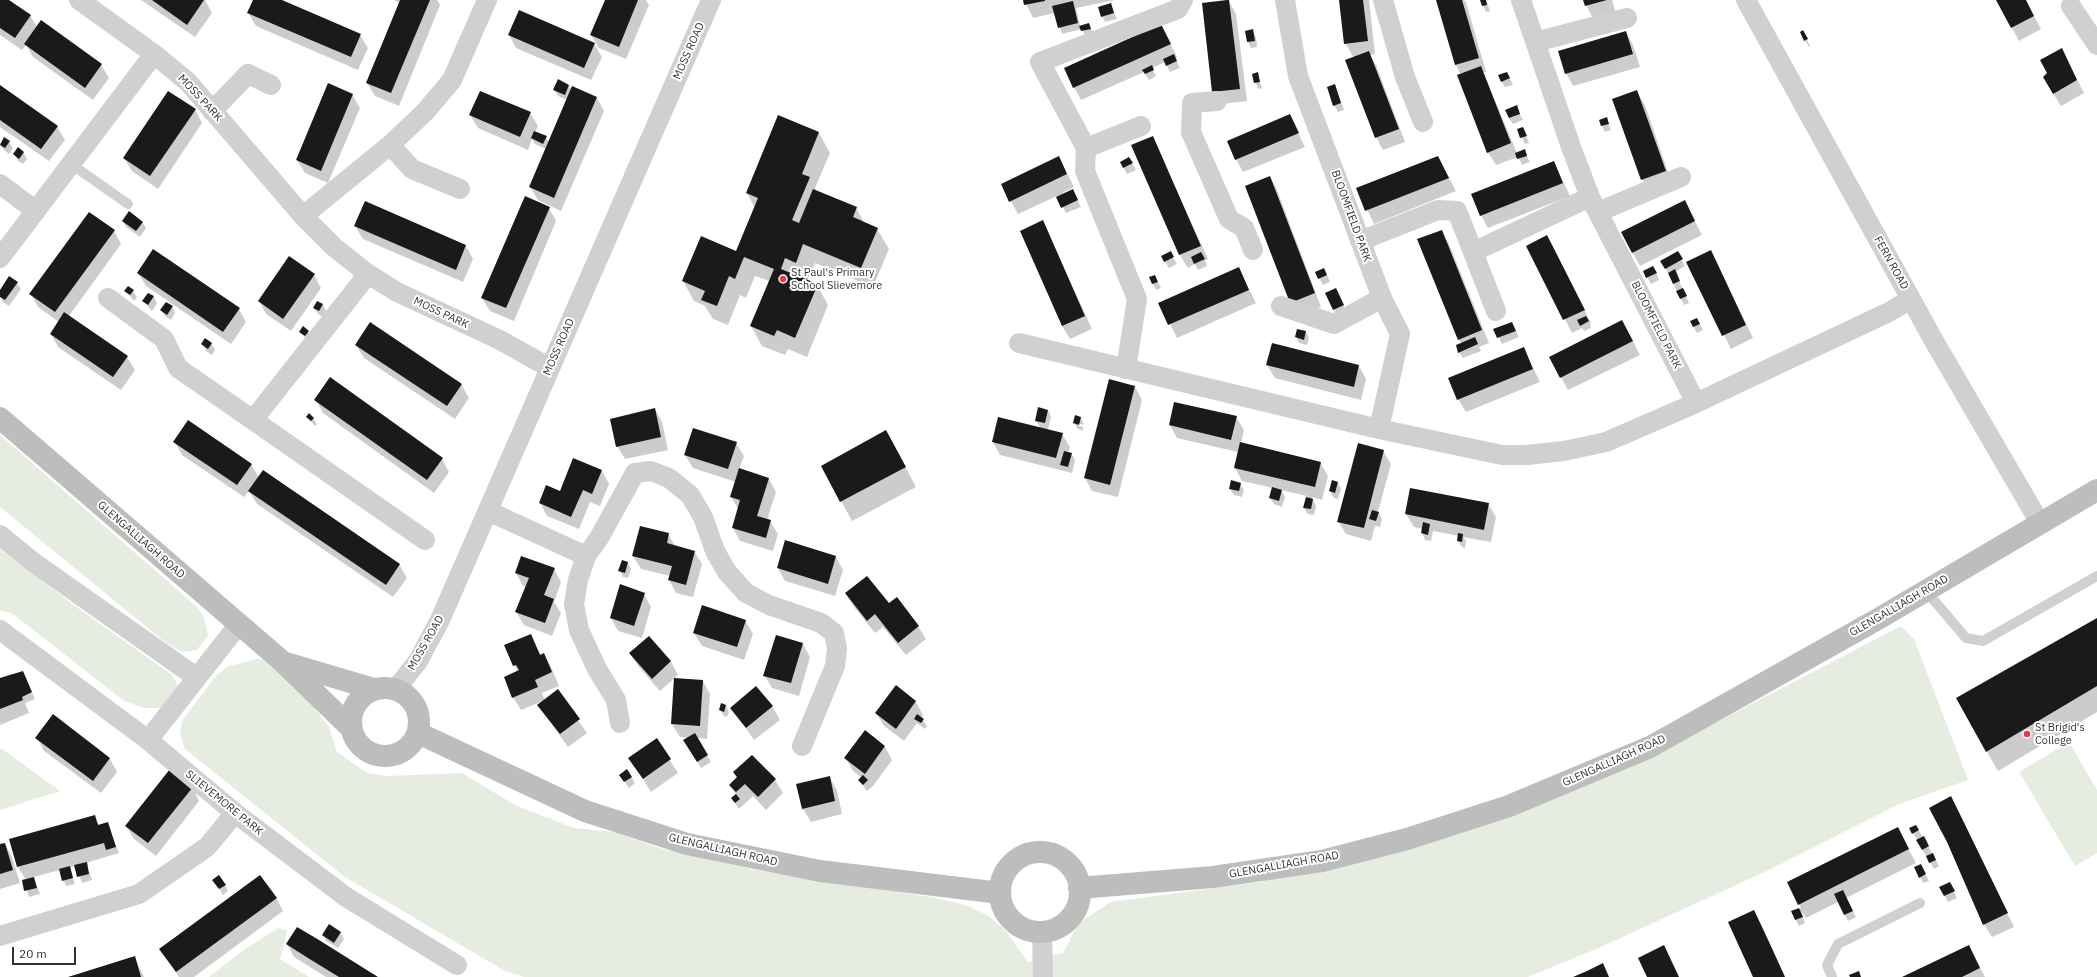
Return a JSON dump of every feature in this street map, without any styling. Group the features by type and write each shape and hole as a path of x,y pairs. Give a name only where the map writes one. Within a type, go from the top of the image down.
{"main road":[{"name":"GLENGALLIAGH ROAD","path":"0,418 283,662 351,728"},
{"name":"GLENGALLIAGH ROAD","path":"1080,888 1213,877 1322,861 1407,839 1509,806 1650,747 1926,591 2097,490"},
{"name":"GLENGALLIAGH ROAD","path":"283,662 374,689"},
{"path":"374,689 396,689 406,694 413,702 419,717 418,733 412,744 404,751 393,756 371,754 362,748 355,739 351,728 350,717 354,706 360,697 374,689"},
{"name":"GLENGALLIAGH ROAD","path":"418,733 585,811 687,844 820,871 1000,893"},
{"path":"1041,852 1054,855 1064,860 1072,867 1080,888 1079,901 1074,913 1065,923 1053,930 1042,932 1028,930 1017,924 1008,916 1002,905 1000,893 1002,880 1012,864 1028,854 1041,852"}],"street":[{"name":"MOSS PARK","path":"79,0 154,54 188,82 303,216 334,247 368,274 397,292 500,340 550,368"},
{"path":"303,216 390,145 425,112 452,80 487,0"},
{"name":"MOSS ROAD","path":"396,689 418,660 440,620 711,0"},
{"path":"1126,369 1137,299 1085,171 1086,148 1040,62 1178,9 1183,0"},
{"name":"BLOOMFIELD PARK","path":"1286,0 1298,76 1382,298 1400,334 1379,429"},
{"path":"1383,0 1405,77 1423,122"},
{"name":"BLOOMFIELD PARK","path":"1521,0 1594,205 1696,403"},
{"name":"FERN ROAD","path":"1746,0 1911,299 2040,523"},
{"path":"2074,2 2097,45"},
{"path":"1535,42 1627,18"},
{"path":"0,258 154,54"},
{"path":"212,111 248,74 271,85"},
{"path":"1217,102 1192,103 1191,132 1229,220 1244,228 1253,250"},
{"path":"1086,148 1141,126"},
{"path":"390,145 412,169 460,189"},
{"path":"1473,252 1594,205 1681,177"},
{"path":"0,184 36,212"},
{"path":"1360,241 1438,210 1457,211 1496,311"},
{"path":"254,420 368,274"},
{"path":"108,298 164,339 178,368 425,540"},
{"path":"1281,306 1334,324 1382,298"},
{"path":"1019,343 1379,429 1502,455 1527,455 1564,451 1606,442 1696,403 1889,312 1911,299"},
{"path":"620,723 616,700 597,669 579,630 574,604 578,580 586,556 599,538 634,473 651,471 669,478 690,494 702,517 715,551 727,572 746,593 769,605 821,623 834,633 837,648 835,666 802,746"},
{"path":"488,511 586,556"},
{"path":"0,535 32,562 196,677"},
{"path":"148,740 238,624"},
{"name":"SLIEVEMORE PARK","path":"0,630 148,740 235,813 346,897 457,965"},
{"path":"0,936 140,894 207,846 235,813"},
{"path":"1042,932 1043,977"}],"lane":[{"path":"71,164 128,204"},
{"path":"1926,591 1966,638 1983,641 2097,576"},
{"path":"1832,977 1827,965 1838,944 1920,903"}],"shaded area":[{"path":"0,435 197,607 204,617 208,635 197,650 182,652 165,642 0,507"},
{"path":"0,549 75,606 172,675 178,686 168,704 159,708 144,708 124,701 13,614 0,610"},
{"path":"1901,626 1914,639 1968,780 1899,804 1773,868 1603,946 1528,977 524,977 505,971 345,877 185,749 180,734 182,721 215,677 227,667 256,659 266,660 312,705 329,727 337,752 367,773 388,776 462,773 515,805 574,828 614,832 659,848 756,870 931,897 969,906 990,917 1006,931 1028,962 1063,953 1078,924 1110,902 1260,882 1640,762"},
{"path":"2069,742 2097,790 2097,853 2075,866 2019,772"},
{"path":"2,749 60,791 0,810 0,750"},
{"path":"278,928 287,931 280,959 309,977 209,977 245,949"}],"building":[{"path":"0,0 9,0 31,15 15,38 0,28"},
{"path":"152,0 204,0 187,25"},
{"path":"253,0 282,0 361,34 351,57 247,13"},
{"path":"400,0 430,0 391,93 366,83"},
{"path":"605,0 638,0 619,47 590,35"},
{"path":"1023,0 1045,0 1045,1 1024,5"},
{"path":"1229,0 1240,89 1212,92 1202,3"},
{"path":"1339,0 1363,0 1368,41 1344,44"},
{"path":"1436,0 1462,0 1479,58 1455,65"},
{"path":"1480,0 1486,0 1487,5 1482,6"},
{"path":"1583,0 1607,0 1585,6"},
{"path":"1996,0 2026,0 2034,16 2011,28"},
{"path":"1073,1 1078,23 1058,28 1052,6"},
{"path":"1111,3 1114,13 1101,17 1098,7"},
{"path":"519,10 595,43 584,68 508,35"},
{"path":"41,20 102,64 85,88 24,44"},
{"path":"1089,23 1091,29 1081,31 1079,26"},
{"path":"1161,24 1171,44 1073,88 1064,68"},
{"path":"1253,29 1255,41 1247,42 1245,31"},
{"path":"1803,30 1808,39 1804,41 1800,32"},
{"path":"1626,31 1633,54 1565,74 1558,51"},
{"path":"2062,48 2077,80 2053,94 2043,77 2047,73 2040,60"},
{"path":"1369,51 1399,129 1375,138 1345,60"},
{"path":"1174,54 1177,61 1166,66 1163,59"},
{"path":"1152,65 1154,70 1145,74 1142,70"},
{"path":"1481,66 1511,143 1487,153 1457,75"},
{"path":"1258,72 1260,82 1254,83 1252,74"},
{"path":"1507,72 1510,78 1501,82 1498,75"},
{"path":"558,79 569,85 565,95 553,90"},
{"path":"328,83 353,94 321,171 296,160"},
{"path":"1335,84 1341,103 1333,106 1327,87"},
{"path":"0,85 58,126 41,149 0,120"},
{"path":"572,86 597,97 554,198 529,187"},
{"path":"1637,90 1666,171 1641,180 1612,99"},
{"path":"168,91 196,109 150,176 123,158"},
{"path":"480,91 531,112 520,137 469,115"},
{"path":"1517,105 1520,114 1509,118 1505,110"},
{"path":"1290,114 1299,133 1235,160 1227,141"},
{"path":"778,115 819,132 802,174 810,177 792,220 799,223 813,189 857,207 853,217 878,228 861,268 803,244 796,263 785,258 781,269 818,284 795,338 777,330 774,336 750,326 774,269 744,257 735,279 729,276 717,306 701,300 705,291 682,281 701,236 736,251 758,198 746,193"},
{"path":"1607,117 1609,124 1601,126 1599,120"},
{"path":"1523,127 1527,136 1520,138 1517,129"},
{"path":"534,131 547,136 543,144 531,138"},
{"path":"1153,136 1201,246 1179,255 1131,145"},
{"path":"4,137 10,141 5,148 0,145"},
{"path":"18,147 24,152 19,159 13,154"},
{"path":"1525,149 1527,156 1517,159 1515,153"},
{"path":"1059,156 1067,174 1009,202 1001,184"},
{"path":"1438,156 1449,178 1365,211 1356,188"},
{"path":"1129,157 1133,163 1123,168 1120,162"},
{"path":"1554,161 1563,183 1480,216 1471,194"},
{"path":"1270,176 1315,293 1290,303 1245,186"},
{"path":"1073,189 1078,200 1061,208 1056,197"},
{"path":"525,196 550,207 506,308 481,298"},
{"path":"1685,200 1695,221 1632,253 1621,232"},
{"path":"365,201 466,245 456,270 354,226"},
{"path":"129,211 143,222 136,231 122,221"},
{"path":"89,212 115,230 55,312 29,294"},
{"path":"1043,220 1085,316 1062,326 1020,231"},
{"path":"1442,230 1482,330 1458,340 1417,239"},
{"path":"1547,235 1585,310 1563,320 1526,246"},
{"path":"153,249 240,308 223,332 137,273"},
{"path":"1711,250 1746,325 1722,336 1686,262"},
{"path":"1171,251 1174,257 1164,262 1161,256"},
{"path":"1678,251 1683,259 1665,269 1660,261"},
{"path":"1201,252 1205,259 1194,264 1191,257"},
{"path":"289,256 315,274 283,319 258,301"},
{"path":"1653,266 1657,273 1646,278 1643,271"},
{"path":"1239,267 1249,290 1168,325 1158,303"},
{"path":"1324,268 1327,275 1318,279 1315,272"},
{"path":"1675,269 1680,281 1673,284 1668,273"},
{"path":"1155,275 1158,282 1152,284 1149,277"},
{"path":"9,276 18,282 5,300 0,297 0,290"},
{"path":"128,286 134,290 130,295 124,291"},
{"path":"1336,288 1344,305 1333,310 1325,293"},
{"path":"1683,288 1687,296 1680,299 1676,291"},
{"path":"148,293 154,296 148,305 142,301"},
{"path":"317,301 323,304 319,311 313,308"},
{"path":"166,302 173,306 167,315 160,310"},
{"path":"64,312 128,356 113,377 50,334"},
{"path":"1586,316 1589,321 1580,326 1577,320"},
{"path":"1697,318 1700,324 1693,327 1690,321"},
{"path":"1622,320 1633,341 1560,378 1549,357"},
{"path":"370,322 462,384 447,406 355,345"},
{"path":"1512,322 1516,331 1497,338 1493,329"},
{"path":"303,326 309,331 305,336 299,332"},
{"path":"1297,329 1306,331 1304,340 1295,337"},
{"path":"1475,337 1478,344 1458,353 1456,345"},
{"path":"205,338 212,343 208,349 201,344"},
{"path":"1272,343 1359,365 1354,387 1266,365"},
{"path":"1524,347 1533,369 1457,400 1448,378"},
{"path":"330,377 443,458 427,480 314,400"},
{"path":"1109,379 1135,386 1110,485 1084,478"},
{"path":"1174,402 1237,416 1231,440 1169,425"},
{"path":"1038,407 1048,410 1045,423 1035,421"},
{"path":"655,408 661,437 616,447 610,419"},
{"path":"309,413 314,418 311,421 306,417"},
{"path":"1075,415 1081,417 1079,425 1073,423"},
{"path":"998,417 1063,433 1056,458 992,442"},
{"path":"188,420 252,464 237,485 173,442"},
{"path":"693,428 737,442 728,469 684,455"},
{"path":"886,430 906,467 840,502 821,466"},
{"path":"1240,442 1321,462 1315,487 1234,468"},
{"path":"1358,443 1384,450 1364,528 1337,522"},
{"path":"1064,451 1072,453 1068,467 1060,465"},
{"path":"573,458 602,470 592,494 583,490 571,517 539,503 546,485 560,491"},
{"path":"739,468 769,478 757,516 771,520 766,538 732,528 740,500 730,497"},
{"path":"263,470 400,564 386,585 248,491"},
{"path":"1231,480 1241,483 1239,491 1229,489"},
{"path":"1332,480 1338,482 1335,493 1329,491"},
{"path":"1272,487 1282,490 1279,501 1269,498"},
{"path":"1410,488 1489,503 1484,530 1405,514"},
{"path":"1306,497 1313,499 1311,509 1303,508"},
{"path":"1372,510 1379,512 1376,521 1369,519"},
{"path":"1423,522 1430,524 1428,535 1421,533"},
{"path":"640,526 669,533 667,543 695,551 686,585 668,580 672,566 632,556"},
{"path":"1458,533 1463,534 1462,542 1457,541"},
{"path":"785,540 836,556 828,584 777,568"},
{"path":"521,556 555,568 544,595 554,599 545,623 515,612 529,578 515,573"},
{"path":"622,560 628,562 625,573 618,571"},
{"path":"867,576 889,603 897,597 919,626 898,643 875,614 867,621 845,593"},
{"path":"620,584 645,593 634,626 610,618"},
{"path":"702,605 746,620 737,647 693,633"},
{"path":"2097,618 2097,686 1986,752 1956,698"},
{"path":"531,634 540,655 544,653 552,672 535,680 538,687 512,698 504,677 519,670 516,665 513,666 504,645"},
{"path":"776,635 803,643 791,683 763,676"},
{"path":"649,636 671,661 652,679 629,653"},
{"path":"23,671 32,692 22,697 23,700 0,709 0,678"},
{"path":"674,678 703,680 700,726 671,724"},
{"path":"896,685 916,701 896,729 875,713"},
{"path":"756,686 773,706 746,728 730,708"},
{"path":"558,689 580,719 560,734 537,705"},
{"path":"721,703 726,705 724,712 719,710"},
{"path":"53,714 110,758 93,781 35,738"},
{"path":"917,714 924,719 921,723 914,719"},
{"path":"865,730 885,746 865,774 844,758"},
{"path":"695,733 708,755 697,762 683,740"},
{"path":"657,738 671,759 643,779 628,758"},
{"path":"752,755 776,779 758,797 745,784 736,792 729,785 737,777 733,772"},
{"path":"170,769 193,787 148,843 125,826"},
{"path":"627,769 632,777 624,782 619,775"},
{"path":"863,775 868,780 863,785 858,780"},
{"path":"830,776 835,801 802,809 796,784"},
{"path":"736,794 740,799 735,803 731,798"},
{"path":"1951,796 2008,913 1983,925 1947,842 1929,808"},
{"path":"95,815 98,825 108,822 116,847 106,850 104,843 17,867 9,839"},
{"path":"1916,825 1919,830 1912,834 1909,828"},
{"path":"1898,827 1909,849 1798,905 1787,882"},
{"path":"1924,836 1929,846 1922,850 1916,840"},
{"path":"5,843 13,870 0,874 0,844"},
{"path":"1933,853 1936,860 1929,863 1926,856"},
{"path":"87,862 89,874 77,877 74,865"},
{"path":"1921,864 1926,874 1919,878 1914,867"},
{"path":"70,866 73,878 62,881 59,869"},
{"path":"219,875 226,885 219,889 212,880"},
{"path":"260,875 277,898 176,972 159,949"},
{"path":"34,877 37,888 24,891 22,880"},
{"path":"1950,882 1955,891 1944,896 1939,887"},
{"path":"1843,890 1853,911 1844,915 1834,894"},
{"path":"1799,908 1803,917 1795,920 1791,911"},
{"path":"1754,910 1785,977 1753,977 1728,922"},
{"path":"329,924 341,932 334,943 322,935"},
{"path":"297,927 378,977 339,977 308,958 286,944"},
{"path":"1664,945 1679,977 1647,977 1638,958"},
{"path":"1969,945 1980,968 1962,977 1902,977"},
{"path":"135,956 141,977 68,977"},
{"path":"1603,963 1609,977 1573,977 1587,971"},
{"path":"1859,971 1861,977 1850,977 1849,975"}],"place":[{"name":"St Paul's Primary School Slievemore","path":"783,279"},
{"name":"St Brigid's College","path":"2027,734"}]}
